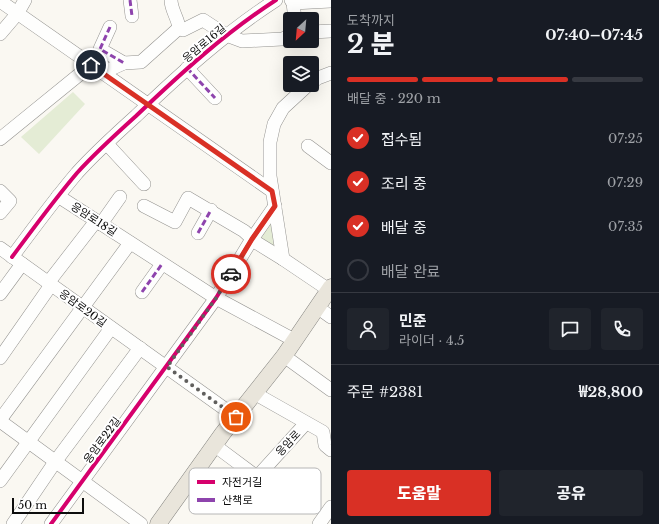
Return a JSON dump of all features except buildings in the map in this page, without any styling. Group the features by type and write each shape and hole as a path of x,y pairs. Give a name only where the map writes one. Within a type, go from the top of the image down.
{"main road":[{"path":"198,468 284,356 330,289"},
{"path":"158,524 189,480"}],"street":[{"path":"0,34 17,14 25,0"},
{"path":"130,0 132,16"},
{"path":"171,0 171,6 178,20 179,28"},
{"name":"응암로16길","path":"107,144 187,68 252,15 276,0"},
{"path":"0,1 272,191"},
{"path":"294,12 292,1 331,1"},
{"name":"응암로16길","path":"102,73 124,63 141,62 179,28 183,30 203,20 226,35"},
{"path":"110,27 100,49 124,63"},
{"path":"319,32 331,31"},
{"path":"226,35 242,41 283,39"},
{"path":"0,139 91,65"},
{"path":"187,68 215,98"},
{"path":"319,78 331,73"},
{"path":"283,259 270,176 270,142 274,124 283,108 300,92"},
{"path":"107,144 144,184"},
{"name":"응암로18길","path":"107,144 78,172 58,196 216,298 294,340"},
{"path":"308,146 331,163"},
{"path":"0,191 10,201 0,213"},
{"path":"0,294 17,260 58,196"},
{"path":"0,358 50,284 120,197"},
{"path":"144,206 175,222 188,198 244,231 257,243 330,289"},
{"path":"167,367 216,298 252,239 275,206"},
{"path":"198,233 210,210"},
{"path":"130,243 0,421 141,524"},
{"name":"응암로20길","path":"0,248 236,417"},
{"path":"142,292 162,264"},
{"path":"317,307 331,317"},
{"path":"0,481 111,328"},
{"path":"13,524 55,462 140,348"},
{"path":"284,356 331,390"},
{"name":"응암로22길","path":"51,524 167,367"},
{"name":"응암로","path":"254,393 323,432 325,445 331,450"},
{"name":"응암로","path":"265,468 306,423"},
{"name":"응암로","path":"214,445 245,468"},
{"path":"319,524 331,507"}],"green space":[{"path":"73,92 85,104 39,154 21,137"},
{"path":"273,213 280,254 256,239"}],"marked path":[{"path":"130,0 132,16"},
{"path":"110,27 100,49 124,63"},
{"path":"187,68 215,98"},
{"path":"198,233 211,210"},
{"path":"142,292 162,264"}],"cycle path":[{"path":"12,257 68,183 98,151 203,55 239,26 276,0"},
{"path":"51,524 216,298 252,239 275,206"}],"way so far":[{"path":"231,274 216,298 167,367 236,417"}],"route":[{"path":"91,65 272,191 275,206 252,239 231,274"}]}
